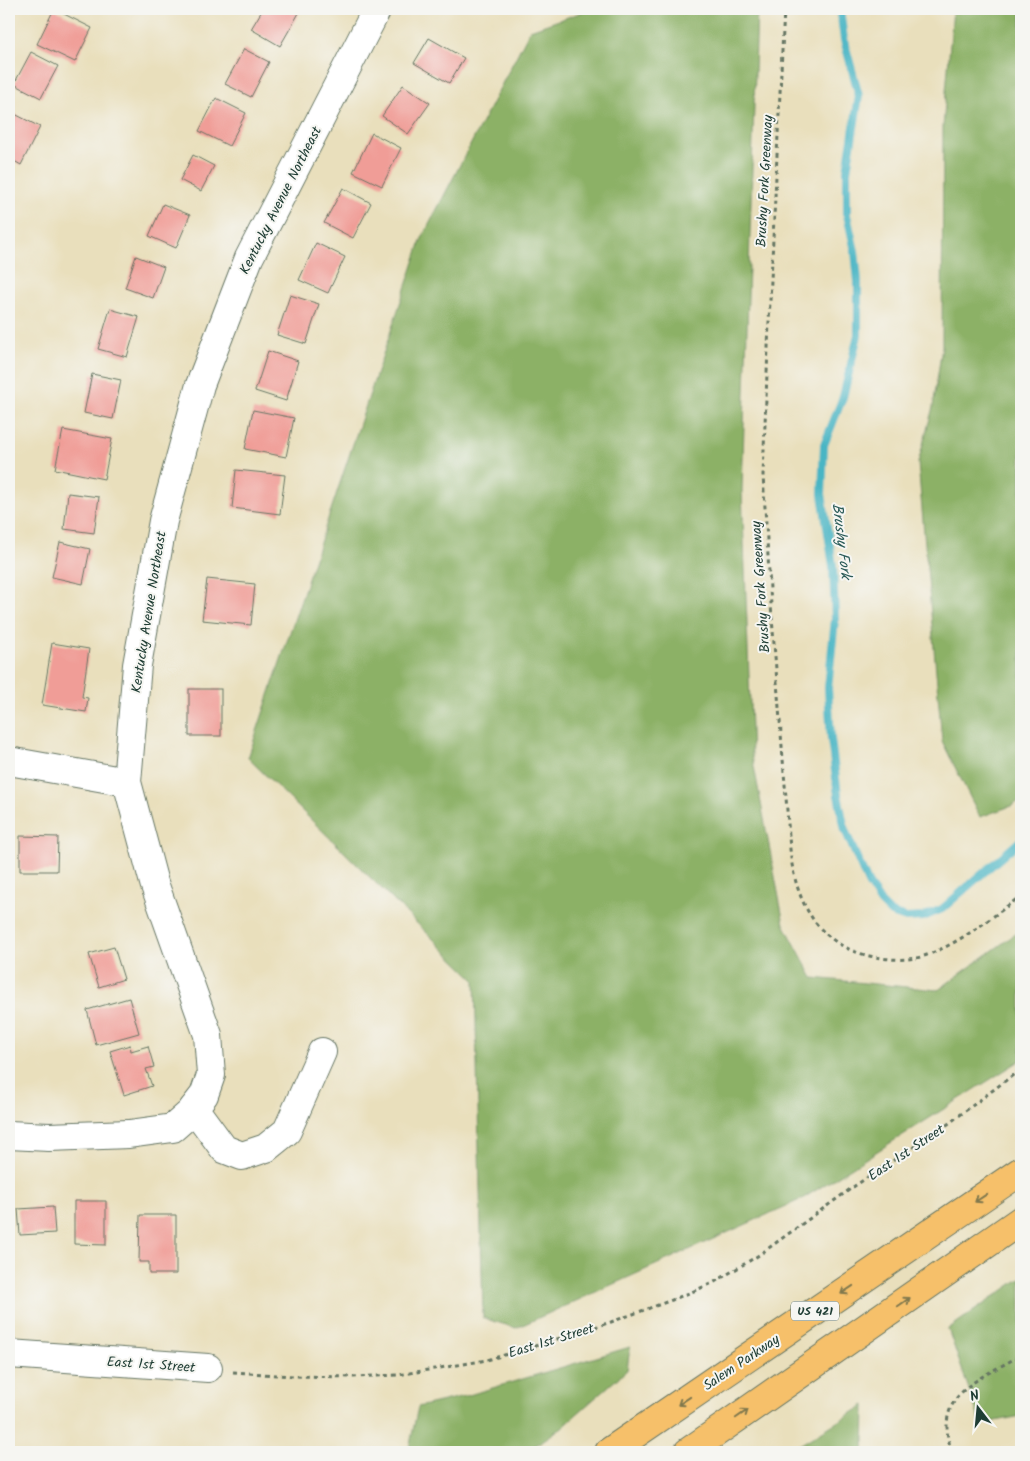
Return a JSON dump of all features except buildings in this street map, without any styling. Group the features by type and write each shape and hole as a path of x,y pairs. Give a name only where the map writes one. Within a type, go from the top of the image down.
{"highway":[{"name":"Salem Parkway","path":"610,1452 1021,1171"},
{"path":"688,1452 1021,1220"}],"street":[{"name":"Kentucky Avenue Northeast","path":"9,1135 49,1137 129,1134 173,1128 194,1108 204,1095 210,1075 208,1035 154,883 127,782 137,665 163,522 200,385 249,258 377,9"},
{"path":"9,761 127,782"},
{"path":"194,1108 224,1149 242,1156 266,1148 287,1132 322,1052"},
{"name":"East 1st Street","path":"9,1354 208,1368"}],"path":[{"name":"Brushy Fork Greenway","path":"784,9 769,322 764,475 771,605 790,849 794,875 806,910 826,935 851,950 866,956 884,959 903,960 925,956 940,950 969,933 1021,896"},
{"name":"East 1st Street","path":"208,1368 293,1376 353,1377 398,1375 487,1360 612,1322 672,1300 713,1283 759,1255 856,1185 944,1127 1021,1069"},
{"path":"952,1452 948,1440 947,1425 952,1404 962,1391 1021,1355"}],"green space":[{"path":"591,9 757,9 742,490 752,756 784,924 813,978 938,990 1021,930 1021,1060 802,1199 516,1328 483,1318 475,980 248,758 422,238 530,30"},
{"path":"953,9 1021,9 1021,800 1011,806 980,817 942,741 918,463 933,407 942,347 943,127"},
{"path":"1021,1278 1021,1416 981,1424 948,1329"},
{"path":"630,1347 627,1370 561,1428 526,1452 407,1452 418,1407 469,1395"},
{"path":"865,1405 864,1452 788,1452"}],"waterway":[{"name":"Brushy Fork","path":"840,9 844,40 859,96 847,171 847,215 855,251 858,281 858,335 843,397 824,445 822,494 833,566 835,619 828,688 831,739 838,795 845,830 868,883 881,903 891,913 906,918 923,917 942,909 1021,840"}]}
